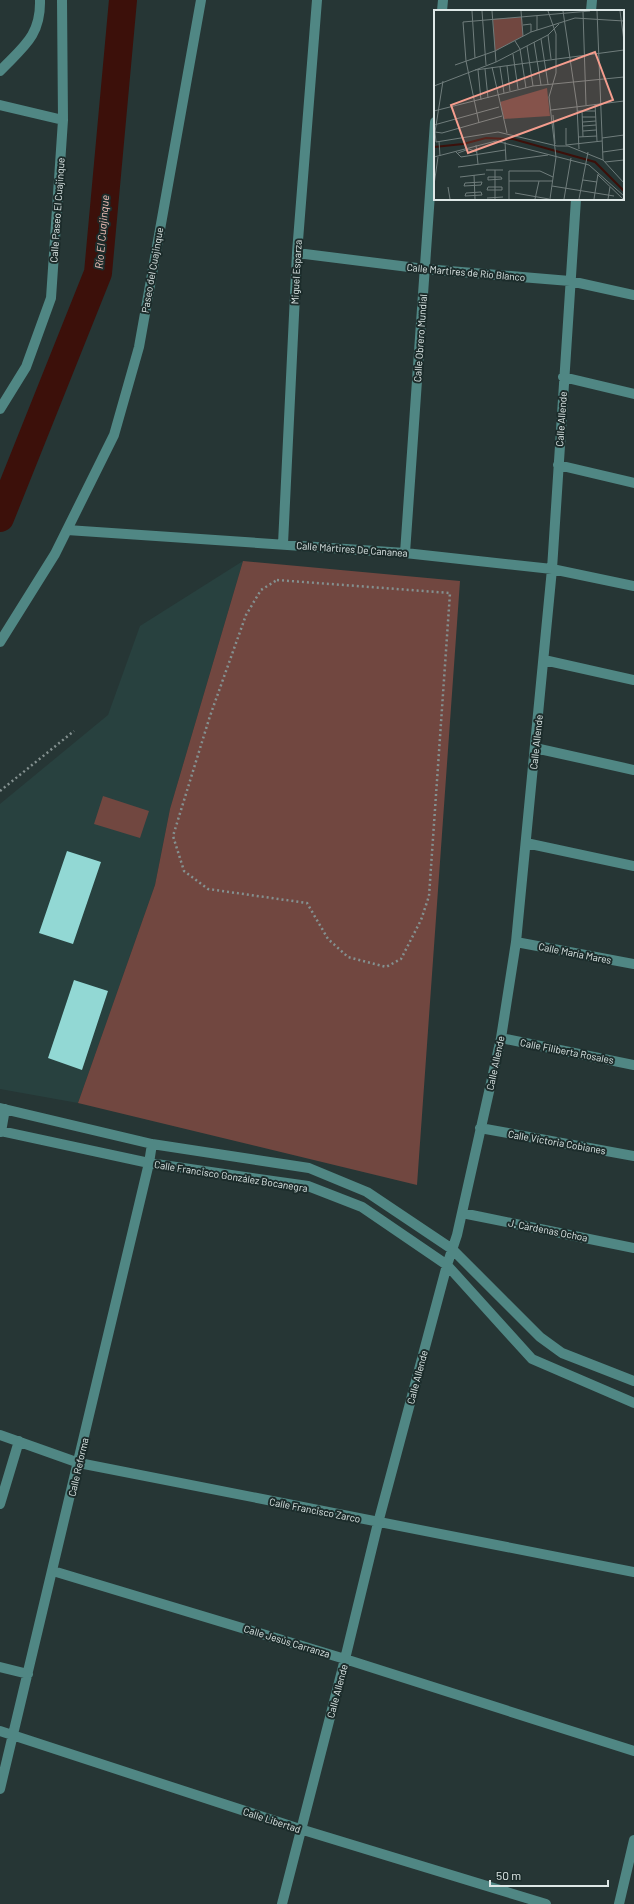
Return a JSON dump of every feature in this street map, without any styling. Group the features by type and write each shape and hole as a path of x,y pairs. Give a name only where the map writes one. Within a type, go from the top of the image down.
{"street":[{"path":"0,71 28,42 35,32 40,16 40,0"},
{"name":"Calle Paseo El Cuajinque","path":"0,409 26,367 51,298 63,120 62,0"},
{"name":"Paseo del Cuajinque","path":"0,642 55,554 114,435 139,347 201,0"},
{"name":"Miguel Esparza","path":"283,544 297,253 318,0"},
{"path":"442,10 443,0"},
{"path":"591,10 592,0"},
{"path":"0,105 63,120"},
{"name":"Calle Obrero Mundial","path":"405,553 434,137"},
{"name":"Calle Allende","path":"282,1904 300,1829 345,1659 378,1523 462,1213 500,1038 516,942 544,660 552,569 563,377 576,200"},
{"name":"Calle Martires de Río Blanco","path":"297,253 425,269 570,281 634,295"},
{"path":"563,377 634,394"},
{"path":"558,465 634,482"},
{"name":"Calle Mártires De Cananea","path":"67,530 405,553 552,569 634,586"},
{"path":"544,660 634,680"},
{"path":"535,748 634,770"},
{"path":"526,843 634,866"},
{"name":"Calle María Mares","path":"516,942 634,964"},
{"name":"Calle Filiberta Rosales","path":"500,1038 634,1065"},
{"path":"0,1132 2,1108"},
{"name":"Calle Francisco González Bocanegra","path":"2,1108 152,1144 309,1168 367,1192 452,1249 540,1337 562,1353 634,1381"},
{"name":"Calle Victoria Cobianes","path":"480,1128 634,1156"},
{"name":"Calle Francisco González Bocanegra","path":"0,1132 149,1163 308,1186 362,1207 447,1265 532,1359 634,1403"},
{"name":"Calle Reforma","path":"0,1789 12,1734 79,1463 149,1163 152,1144"},
{"name":"J. Cárdenas Ochoa","path":"462,1213 634,1248"},
{"name":"Calle Francisco Zarco","path":"0,1435 79,1463 378,1523 634,1572"},
{"path":"1,1499 19,1441"},
{"name":"Calle Jesús Carranza","path":"53,1571 345,1659 634,1751"},
{"path":"0,1667 28,1674"},
{"name":"Calle Libertad","path":"0,1731 300,1829 546,1904"},
{"path":"619,1904 634,1840"}],"path":[{"path":"277,580 450,594 429,896 421,920 401,959 386,967 348,957 328,939 307,903 208,889 184,871 173,836 210,716 246,615 261,590 277,580"},
{"path":"0,791 74,731"}],"shaded area":[{"path":"243,561 170,809 155,885 78,1103 0,1089 0,804 108,715 140,626"},
{"path":"243,561 460,581 417,1185 78,1103 155,885 170,809"},
{"path":"103,796 149,811 140,838 94,824"}],"building":[{"path":"67,851 101,862 73,944 39,933"},
{"path":"74,980 108,991 82,1070 48,1058"}],"waterway":[{"name":"Río El Cuajinque","path":"0,518 98,273 123,0"}]}
